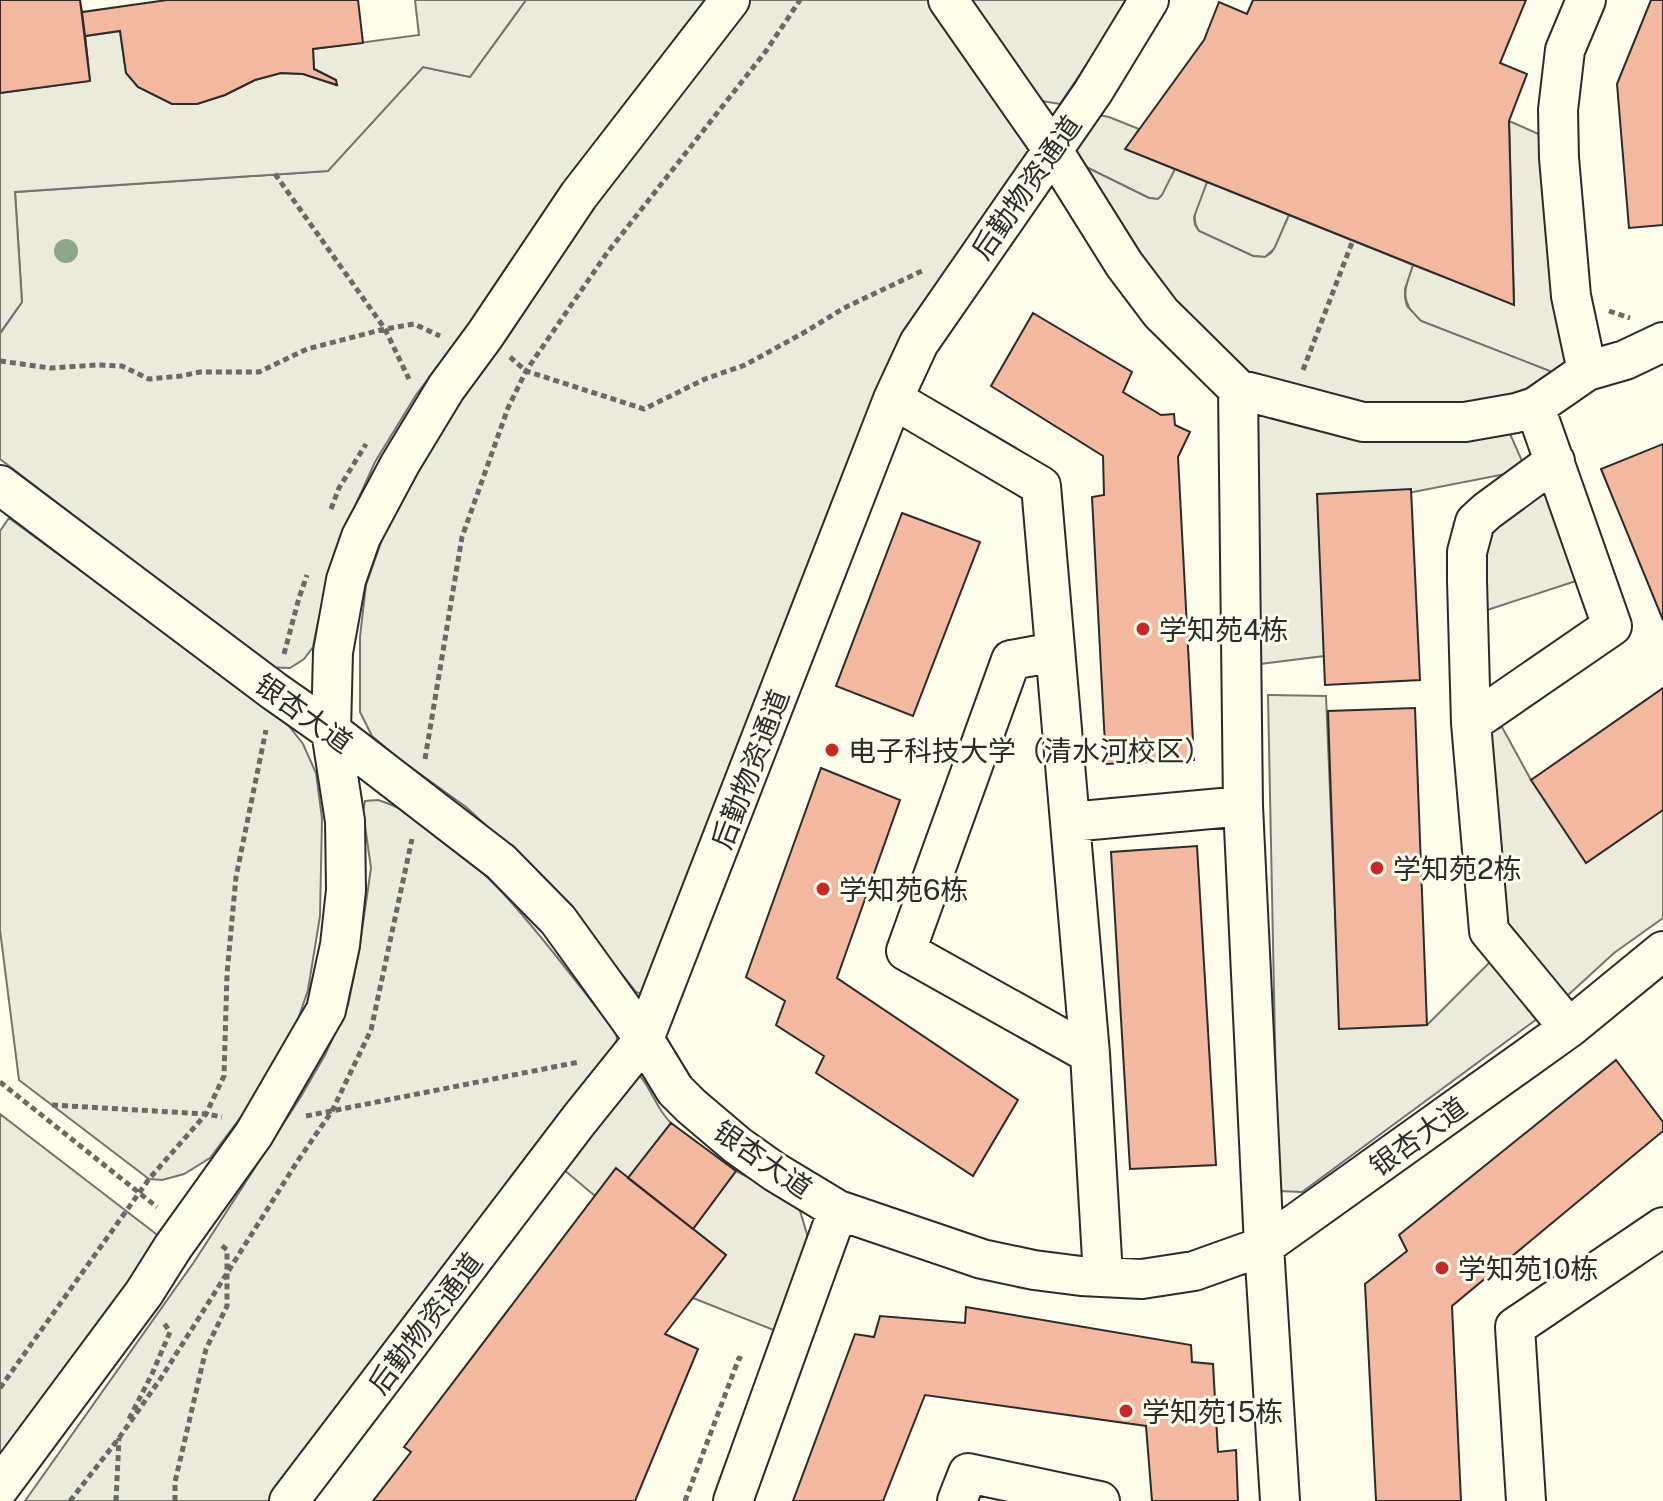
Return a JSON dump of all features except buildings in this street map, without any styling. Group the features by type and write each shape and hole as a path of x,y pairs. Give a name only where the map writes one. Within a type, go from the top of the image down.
{"street":[{"path":"0,1487 144,1293 260,1125 326,1010 340,945 346,890 345,821 331,731 333,652 346,580 361,537 446,388 579,195 730,0"},
{"path":"948,0 1052,149 1124,264 1161,313 1238,389 1363,422 1465,422 1535,407 1587,371 1625,360 1650,332"},
{"name":"后勤物资通道","path":"289,1501 644,1039 893,399 919,343 1093,92 1149,0"},
{"path":"1586,0 1565,50 1558,110 1571,296 1587,371"},
{"path":"1238,389 1243,806 1264,1246 1280,1501"},
{"path":"893,399 1041,486 1090,1054 1103,1276"},
{"path":"1471,723 1612,626 1535,407"},
{"path":"1555,461 1475,522 1467,552 1467,581 1471,723 1489,931 1569,1028"},
{"name":"银杏大道","path":"0,485 331,731 501,862 558,920 644,1039 675,1090 737,1145 838,1210 982,1259 1081,1276 1142,1279 1194,1271 1264,1246 1569,1028 1663,951"},
{"path":"1055,652 1011,660 906,951 1090,1054"},
{"path":"1070,822 1243,806"},
{"path":"733,1501 838,1210"},
{"path":"1526,1501 1515,1327 1663,1227"},
{"path":"957,1501 968,1473 1100,1501"}],"path":[{"path":"70,1501 161,1378 332,1111 371,1030 408,862 462,537 508,408 526,371 607,253 766,51 800,0"},
{"path":"275,174 385,329 409,379"},
{"path":"1290,404 1353,240"},
{"path":"485,335 526,371 644,409 705,379 745,365 844,308 927,269"},
{"path":"1571,296 1650,332"},
{"path":"0,361 50,368 122,366 149,379 200,372 259,372 307,349 414,324 440,335 446,388"},
{"path":"52,1105 206,1114 260,1125 586,1061"},
{"path":"0,1082 140,1192 227,1250 227,1306 206,1349 175,1482 175,1501"},
{"path":"116,1501 119,1438 170,1332 144,1293"}],"shaded area":[{"path":"415,0 526,0 470,77 423,67 328,171 15,192 22,302 0,333 0,93 90,81 85,36 120,31 126,72 138,87 172,104 197,104 255,80 281,73 303,74 336,85 336,80 314,69 313,49 419,35"},
{"path":"526,0 710,0 416,395 375,462 350,517 313,647 304,659 290,668 261,667 132,560 0,459 0,334 22,302 15,192 327,171 423,67 470,77"},
{"path":"748,0 939,0 1037,152 960,251 644,995 636,992 566,905 522,858 466,807 372,736 360,712 360,637 366,585 385,531 479,369 599,198"},
{"path":"955,0 1130,0 1060,104 1029,99"},
{"path":"1099,115 1139,129 1126,149 1175,169 1167,190 1158,199 1149,198 1080,164 1076,142"},
{"path":"1509,121 1550,139 1570,359 1560,375 1421,321 1406,301 1407,281 1413,265 1514,304"},
{"path":"1080,164 1149,198 1158,199 1162,195 1175,169 1207,182 1194,217 1195,225 1199,231 1253,256 1265,257 1271,253 1289,215 1413,265 1405,298 1407,306 1421,321 1560,375 1528,397 1417,413 1257,385 1134,259"},
{"path":"1207,182 1289,215 1275,248 1265,257 1253,256 1199,231 1195,213"},
{"path":"1251,403 1507,427 1526,470 1331,508 1324,656 1260,664"},
{"path":"1551,471 1585,578 1475,614 1475,543"},
{"path":"9,518 285,721 303,744 316,773 322,818 320,916 308,990 290,1043 261,1090 210,1158 184,1174 162,1180 149,1179 19,1080 0,930 0,531"},
{"path":"1268,695 1326,696 1340,1028 1427,1025 1495,957 1545,1013 1302,1192 1278,1191"},
{"path":"1502,727 1531,780 1663,810 1663,918 1614,953 1567,996 1500,926 1479,736"},
{"path":"378,800 406,812 432,830 459,851 507,898 615,1031 615,1053 271,1501 25,1501 194,1262 325,1055 348,1005 359,951 371,868 363,812 365,801"},
{"path":"640,1076 671,1123 628,1178 595,1196 557,1164 631,1077"},
{"path":"0,1114 173,1247 0,1487"},
{"path":"736,1171 798,1204 809,1241 776,1331 693,1298 726,1255 693,1229"}],"place":[{"name":"学知苑4栋","path":"1143,629"},
{"name":"电子科技大学（清水河校区）","path":"832,750"},
{"name":"学知苑2栋","path":"1377,868"},
{"name":"学知苑6栋","path":"823,889"},
{"name":"学知苑10栋","path":"1442,1268"},
{"name":"学知苑15栋","path":"1126,1411"}]}
